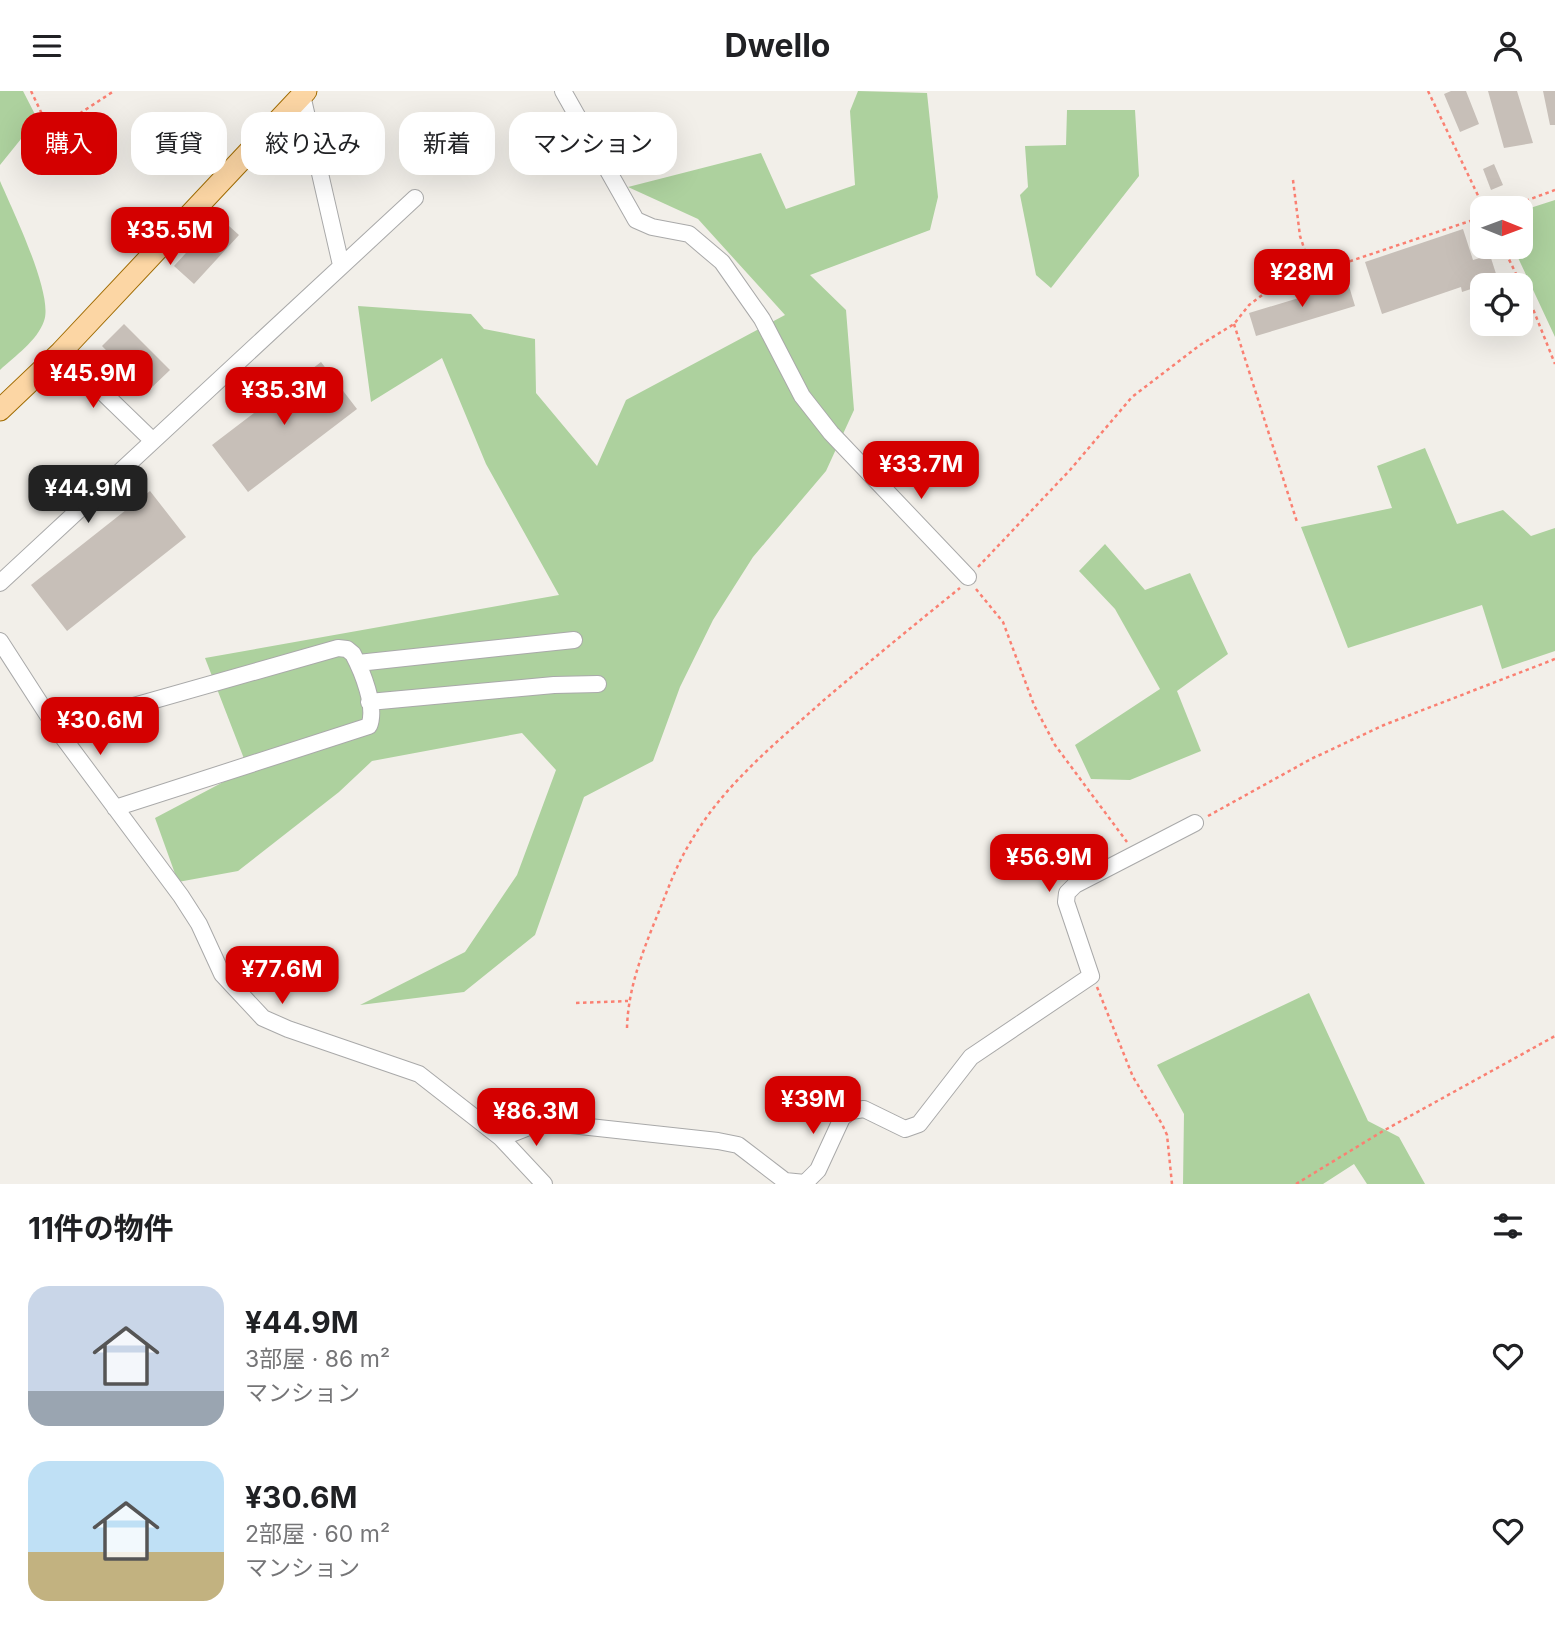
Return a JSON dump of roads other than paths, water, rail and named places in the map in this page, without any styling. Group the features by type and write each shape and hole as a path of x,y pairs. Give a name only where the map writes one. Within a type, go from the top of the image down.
{"main road":[{"path":"0,410 61,352 304,93"}],"street":[{"path":"564,91 636,220 652,227 689,234 722,262 762,319 802,396 831,433 968,577"},
{"path":"304,93 341,265"},
{"path":"0,583 415,198"},
{"path":"61,352 152,440"},
{"path":"358,663 574,640"},
{"path":"0,641 56,728 181,896 199,924 222,974 263,1018 419,1074 501,1138 544,1184"},
{"path":"56,728 338,648 347,649 358,663 372,719 369,726 115,808"},
{"path":"369,702 554,685 598,684"},
{"path":"501,1138 534,1125 571,1125 718,1141 738,1145 785,1181 805,1183 818,1170 842,1118 851,1111 864,1109 905,1129 919,1124 971,1057 1091,975 1066,902 1067,893 1075,885 1195,823"}]}
